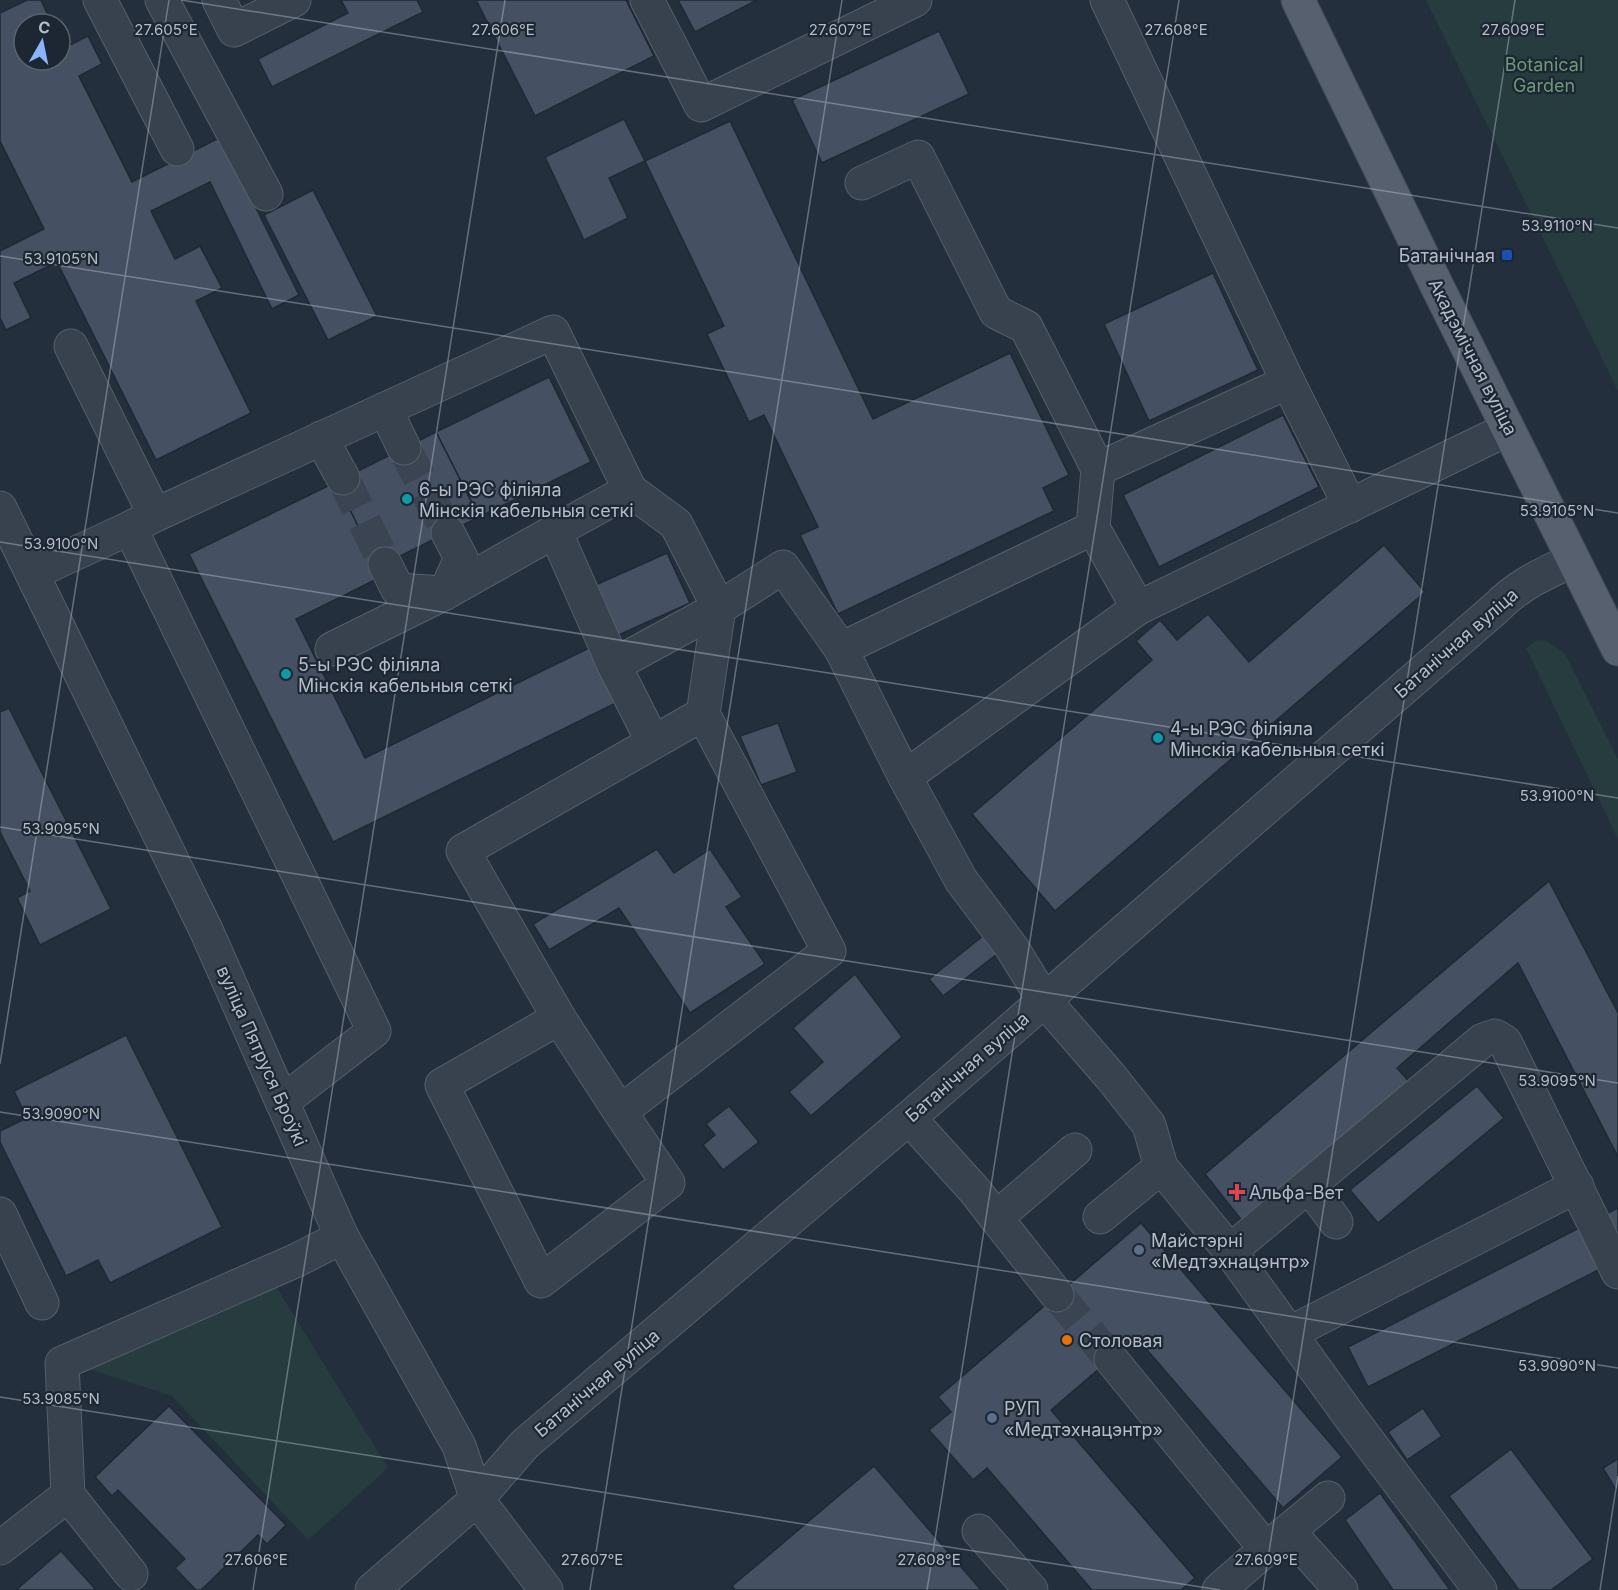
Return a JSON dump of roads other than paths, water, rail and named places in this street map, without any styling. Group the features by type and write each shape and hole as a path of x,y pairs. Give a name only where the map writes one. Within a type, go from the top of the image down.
{"main road":[{"name":"Акадэмічная вуліца","path":"1298,0 1618,649"}],"street":[{"path":"100,0 177,149"},
{"path":"162,0 266,194"},
{"path":"219,0 234,30 294,0"},
{"path":"647,0 701,105 915,0"},
{"path":"1107,0 1288,382 1350,506"},
{"path":"862,183 918,157 996,312 1026,327 1098,468 1093,528 1138,608"},
{"path":"33,573 553,332 630,490 676,524 719,608 703,714 829,951 620,1112"},
{"path":"71,346 142,522 374,1031 282,1102"},
{"path":"1098,468 1288,382"},
{"path":"385,409 404,448"},
{"path":"905,777 1138,608 1508,429"},
{"path":"321,438 343,478"},
{"path":"332,649 445,593 630,490"},
{"name":"вуліца Пятруся Броўкі","path":"0,508 206,930 342,1237 459,1446 477,1498 546,1590"},
{"path":"841,649 1093,528"},
{"path":"555,531 614,665 652,742"},
{"path":"445,593 461,558 448,533"},
{"name":"Батанічная вуліца","path":"372,1590 477,1498 525,1444 909,1118 1496,608 1507,596 1533,579 1573,560"},
{"path":"385,564 398,590 445,593"},
{"path":"614,665 719,608 783,567 841,649 905,777 961,880 1012,948 1044,1000 1149,1125 1161,1167 1230,1251 1353,1421 1480,1590"},
{"path":"559,1018 442,1085 541,1281 668,1183 559,1018 463,851 703,714"},
{"path":"1230,1251 1483,1040 1495,1036 1505,1042 1618,1272"},
{"path":"909,1118 976,1192 1057,1294"},
{"path":"996,1218 1075,1150"},
{"path":"1100,1217 1161,1167"},
{"path":"1308,1186 1336,1222"},
{"path":"1290,1333 1577,1186"},
{"path":"0,1214 42,1303"},
{"path":"131,1574 68,1495 62,1363 297,1260 342,1237"},
{"path":"1111,1359 1277,1540 1341,1590"},
{"path":"0,1548 68,1495"},
{"path":"1219,1590 1328,1498"},
{"path":"979,1531 1031,1590"}],"tunnel":[{"path":"404,448 448,533"},
{"path":"343,478 385,564"},
{"path":"1057,1295 1111,1359"}],"place":[{"name":"Батанічная","path":"1507,255"},
{"name":"6-ы РЭС філіяла Мінскія кабельныя сеткі","path":"407,499"},
{"name":"5-ы РЭС філіяла Мінскія кабельныя сеткі","path":"286,674"},
{"name":"4-ы РЭС філіяла Мінскія кабельныя сеткі","path":"1158,738"},
{"name":"Альфа-Вет","path":"1237,1192"},
{"name":"Майстэрні «Медтэхнацэнтр»","path":"1139,1250"},
{"name":"Столовая","path":"1067,1340"},
{"name":"РУП «Медтэхнацэнтр»","path":"992,1418"}],"park label":[{"name":"Botanical Garden","path":"1544,74"}]}
